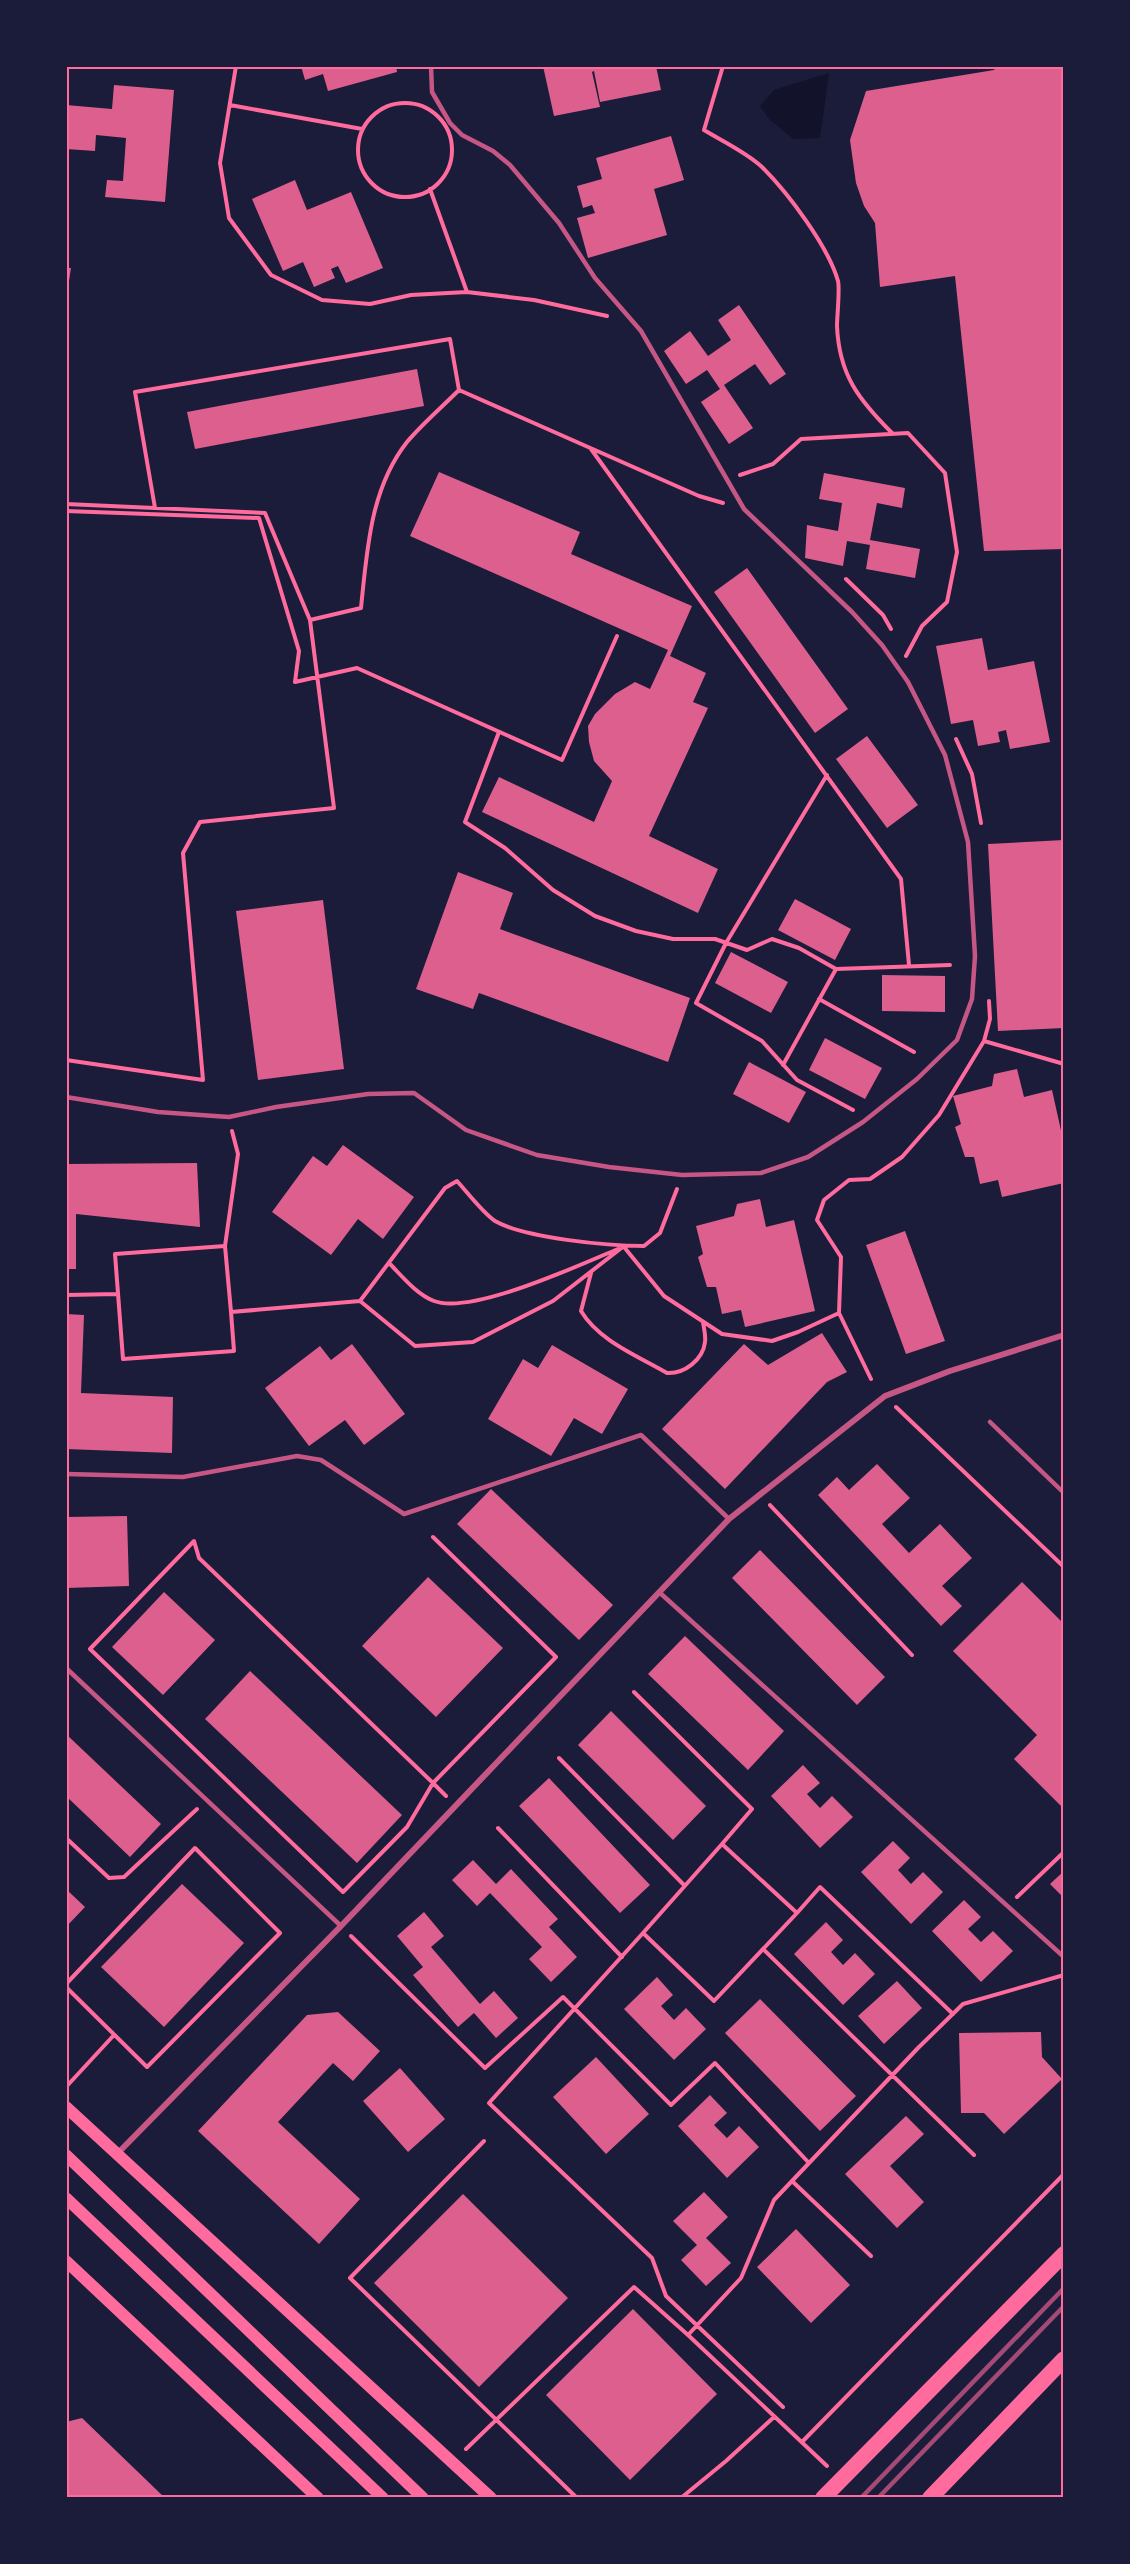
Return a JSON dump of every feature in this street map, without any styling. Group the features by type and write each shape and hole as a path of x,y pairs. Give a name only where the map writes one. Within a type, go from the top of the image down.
{"highway":[{"path":"823,2498 1064,2254"},
{"path":"930,2498 1064,2359"}],"main road":[{"path":"66,2107 491,2498"},
{"path":"66,2155 423,2498"},
{"path":"66,2198 383,2498"},
{"path":"66,2261 318,2498"}],"street":[{"path":"117,2154 341,1926 729,1519 885,1396 951,1371 1064,1335"}],"lane":[{"path":"66,1098 158,1112 229,1117 276,1107 368,1094 414,1093 466,1130 537,1155 609,1167 682,1175 761,1173 808,1156 863,1122 917,1079 957,1040 972,999 975,956 968,842 945,755 908,682 882,645 852,612 744,509 640,331 595,278 559,223 510,165 493,151 462,135 450,123 432,92 431,66"},
{"path":"990,1422 1064,1493"},
{"path":"66,1474 183,1477 297,1456 321,1460 404,1514 640,1435 729,1519"},
{"path":"659,1592 1064,1956"},
{"path":"66,1668 341,1926"}],"path":[{"path":"236,66 220,162 228,218 271,275 322,300 370,304 411,294 468,292 534,300 607,315 640,331"},
{"path":"723,66 704,130 760,166 791,202 820,242 838,282 837,335 845,374 868,408 892,434"},
{"path":"398,103 412,103 427,109 440,119 448,133 452,148 449,164 442,178 430,189 415,195 400,196 386,193 373,184 364,173 358,159 358,144 362,129 371,117 383,108 398,103"},
{"path":"230,105 362,129"},
{"path":"430,189 468,292"},
{"path":"155,508 135,392 450,339 459,390"},
{"path":"459,390 699,496 744,509"},
{"path":"310,620 361,608 373,514 385,478 407,443 459,390"},
{"path":"727,480 773,464 801,439 908,433 945,473 957,552 947,602 922,626 906,656"},
{"path":"591,448 901,879 909,965"},
{"path":"66,504 265,513 310,620 334,808 200,822 183,853 203,1080 66,1060"},
{"path":"66,511 259,518 299,651 295,682 357,668 562,760 617,636"},
{"path":"846,579 883,615 894,636"},
{"path":"900,646 912,667"},
{"path":"499,732 465,822 505,848 553,890 595,916 636,931 673,939 715,939 747,951 772,939 799,948 836,969 950,965"},
{"path":"953,734 972,774 981,826"},
{"path":"827,775 726,943 696,1003 762,1041 797,1080 853,1110"},
{"path":"783,1065 836,969"},
{"path":"871,1379 838,1313 841,1257 817,1220 825,1200 849,1180 870,1179 902,1157 939,1114 984,1041 990,1019 988,996"},
{"path":"819,999 914,1052"},
{"path":"984,1041 1064,1064"},
{"path":"225,1246 114,1254 123,1359 234,1351 225,1246 238,1154 229,1117"},
{"path":"360,1301 445,1188 457,1181 493,1220 517,1231 624,1246 644,1246 660,1233 682,1175"},
{"path":"389,1263 420,1293 435,1301 459,1305 494,1297 624,1246"},
{"path":"231,1312 360,1301 415,1346 473,1342 553,1301 624,1246"},
{"path":"624,1246 664,1296 722,1334 772,1341 798,1332 838,1313"},
{"path":"592,1270 582,1311 588,1322 607,1338 667,1373 678,1374 694,1364 705,1344 703,1322"},
{"path":"66,1295 118,1294"},
{"path":"885,1396 1064,1567"},
{"path":"759,1495 912,1655"},
{"path":"433,1537 556,1657 433,1784 407,1827 343,1892 90,1649 194,1541 199,1558 433,1784 455,1805"},
{"path":"634,1692 752,1809 489,2103 652,2258 666,2296 783,2407"},
{"path":"559,1758 684,1885"},
{"path":"66,1838 109,1878 124,1877 207,1800"},
{"path":"498,1828 622,1957"},
{"path":"722,1844 797,1913"},
{"path":"195,1848 280,1933 147,2067 114,2035 66,1985 195,1848"},
{"path":"1007,1905 1064,1852"},
{"path":"643,1933 714,2001 820,1887 953,2014"},
{"path":"341,1926 485,2068 563,1997 671,2105 715,2063 809,2163"},
{"path":"763,1949 974,2155"},
{"path":"688,2335 741,2278 774,2200 891,2076 963,2004 1064,1975"},
{"path":"66,2087 114,2035"},
{"path":"484,2141 350,2278 577,2498"},
{"path":"802,2442 1064,2174"},
{"path":"792,2181 871,2256"},
{"path":"452,2463 634,2287 842,2480"},
{"path":"681,2498 726,2461 774,2416"}],"shaded area":[{"path":"829,73 820,138 793,139 769,119 760,106 774,90"}],"building":[{"path":"301,66 396,66 397,72 328,91 323,74 305,80"},
{"path":"543,66 656,66 661,90 600,102 594,71 592,72 600,107 554,116"},
{"path":"997,66 1064,66 1064,549 984,551 955,276 880,287 875,223 864,206 856,183 850,140 866,91 994,70"},
{"path":"114,85 174,90 165,202 105,197 107,180 123,181 126,138 96,135 95,151 66,149 66,105 112,109"},
{"path":"671,136 684,180 654,189 667,235 588,258 577,218 595,213 592,205 583,208 577,186 602,179 596,158"},
{"path":"295,180 307,210 351,192 383,268 346,283 338,266 331,269 335,278 314,287 303,262 283,271 252,199"},
{"path":"66,268 71,268 67,294 66,294"},
{"path":"739,305 786,374 770,385 755,364 724,385 753,428 729,444 701,402 720,389 707,370 686,384 664,351 690,331 708,356 731,340 718,320"},
{"path":"417,369 424,406 195,449 187,412"},
{"path":"439,472 580,532 571,554 692,606 670,656 706,673 693,702 708,708 649,836 718,869 698,913 482,812 499,777 594,822 612,781 594,761 588,726 595,714 615,694 635,682 650,689 668,650 410,536"},
{"path":"824,473 905,488 902,508 877,503 870,540 920,549 915,578 866,569 870,545 847,541 843,566 805,558 807,525 838,531 842,503 819,499"},
{"path":"747,568 848,709 815,733 714,592"},
{"path":"982,638 988,670 1034,661 1050,742 1010,749 1006,730 998,732 1000,742 978,746 973,720 951,724 936,646"},
{"path":"867,736 918,805 887,828 836,759"},
{"path":"1064,840 1064,1028 998,1031 988,844"},
{"path":"458,872 513,893 500,929 690,998 668,1062 479,993 473,1009 416,989"},
{"path":"795,899 851,929 835,960 778,930"},
{"path":"323,900 344,1069 258,1080 236,911"},
{"path":"731,952 788,982 771,1013 715,983"},
{"path":"882,975 945,976 945,1012 882,1011"},
{"path":"825,1038 882,1068 865,1099 809,1070"},
{"path":"749,1062 806,1092 789,1123 733,1094"},
{"path":"1017,1069 1024,1097 1052,1090 1064,1144 1064,1183 1002,1197 998,1180 980,1184 974,1157 965,1157 955,1127 961,1124 953,1096 992,1086 994,1074"},
{"path":"343,1145 414,1197 383,1239 358,1219 331,1255 272,1212 313,1156 327,1166"},
{"path":"197,1163 200,1227 76,1214 76,1269 66,1269 66,1164"},
{"path":"760,1199 766,1227 794,1220 815,1311 745,1327 741,1310 722,1314 716,1287 707,1287 698,1257 703,1254 696,1226 734,1216 737,1204"},
{"path":"905,1231 945,1341 906,1354 866,1245"},
{"path":"66,1314 84,1315 81,1393 173,1397 172,1453 66,1449"},
{"path":"822,1333 847,1372 827,1382 725,1489 662,1429 744,1344 768,1365"},
{"path":"352,1344 405,1414 364,1445 345,1420 309,1446 265,1388 320,1346 331,1360"},
{"path":"552,1345 628,1389 602,1434 574,1418 551,1456 488,1419 523,1359 538,1368"},
{"path":"877,1464 910,1498 882,1524 909,1553 940,1524 972,1558 942,1586 962,1606 941,1626 818,1495 837,1477 849,1490"},
{"path":"491,1489 613,1605 579,1640 457,1524"},
{"path":"127,1516 129,1586 66,1588 66,1517"},
{"path":"760,1550 885,1677 857,1705 732,1578"},
{"path":"428,1577 503,1648 436,1717 362,1646"},
{"path":"1022,1582 1064,1624 1064,1809 1014,1759 1037,1735 953,1651"},
{"path":"164,1592 215,1640 163,1695 112,1647"},
{"path":"685,1636 784,1731 748,1770 648,1674"},
{"path":"250,1671 402,1815 357,1863 205,1719"},
{"path":"611,1711 706,1806 673,1840 578,1745"},
{"path":"66,1734 161,1824 130,1857 66,1796"},
{"path":"803,1765 820,1783 807,1794 820,1808 832,1796 853,1817 820,1848 771,1796"},
{"path":"549,1778 650,1885 620,1913 519,1806"},
{"path":"893,1841 910,1858 898,1870 911,1884 923,1872 943,1892 911,1924 861,1872"},
{"path":"473,1860 496,1884 511,1869 558,1919 549,1927 577,1957 551,1982 529,1959 542,1947 490,1893 477,1906 452,1880"},
{"path":"1064,1871 1064,1898 1050,1884"},
{"path":"182,1884 244,1943 164,2027 101,1967"},
{"path":"66,1889 85,1907 66,1927"},
{"path":"964,1900 981,1917 968,1929 981,1942 993,1931 1013,1951 981,1982 932,1931"},
{"path":"424,1912 444,1936 431,1947 480,2004 494,1991 518,2018 496,2038 474,2013 458,2027 413,1975 423,1967 397,1936"},
{"path":"826,1922 843,1940 831,1952 843,1965 855,1953 875,1974 843,2005 794,1954"},
{"path":"657,1977 673,1995 661,2006 674,2020 686,2008 706,2029 674,2060 624,2009"},
{"path":"897,1981 922,2008 884,2044 858,2016"},
{"path":"760,1999 856,2096 820,2131 725,2033"},
{"path":"338,2012 380,2051 353,2081 333,2063 278,2122 360,2199 319,2244 198,2131 307,2015"},
{"path":"1041,2032 1042,2057 1062,2079 1004,2134 984,2113 961,2113 959,2033"},
{"path":"596,2057 649,2114 606,2154 553,2097"},
{"path":"400,2068 445,2119 408,2152 363,2101"},
{"path":"710,2095 727,2113 714,2125 727,2138 739,2126 759,2147 727,2178 678,2126"},
{"path":"906,2116 924,2134 890,2166 924,2202 897,2228 845,2174"},
{"path":"704,2192 728,2217 706,2238 731,2263 706,2286 681,2260 697,2245 673,2221"},
{"path":"463,2194 568,2298 479,2387 374,2283"},
{"path":"796,2229 850,2285 811,2323 757,2267"},
{"path":"633,2309 717,2394 630,2480 546,2395"},
{"path":"82,2418 165,2498 66,2498 66,2422"}],"railway":[{"path":"861,2498 1064,2288"},
{"path":"878,2498 1064,2306"}]}
